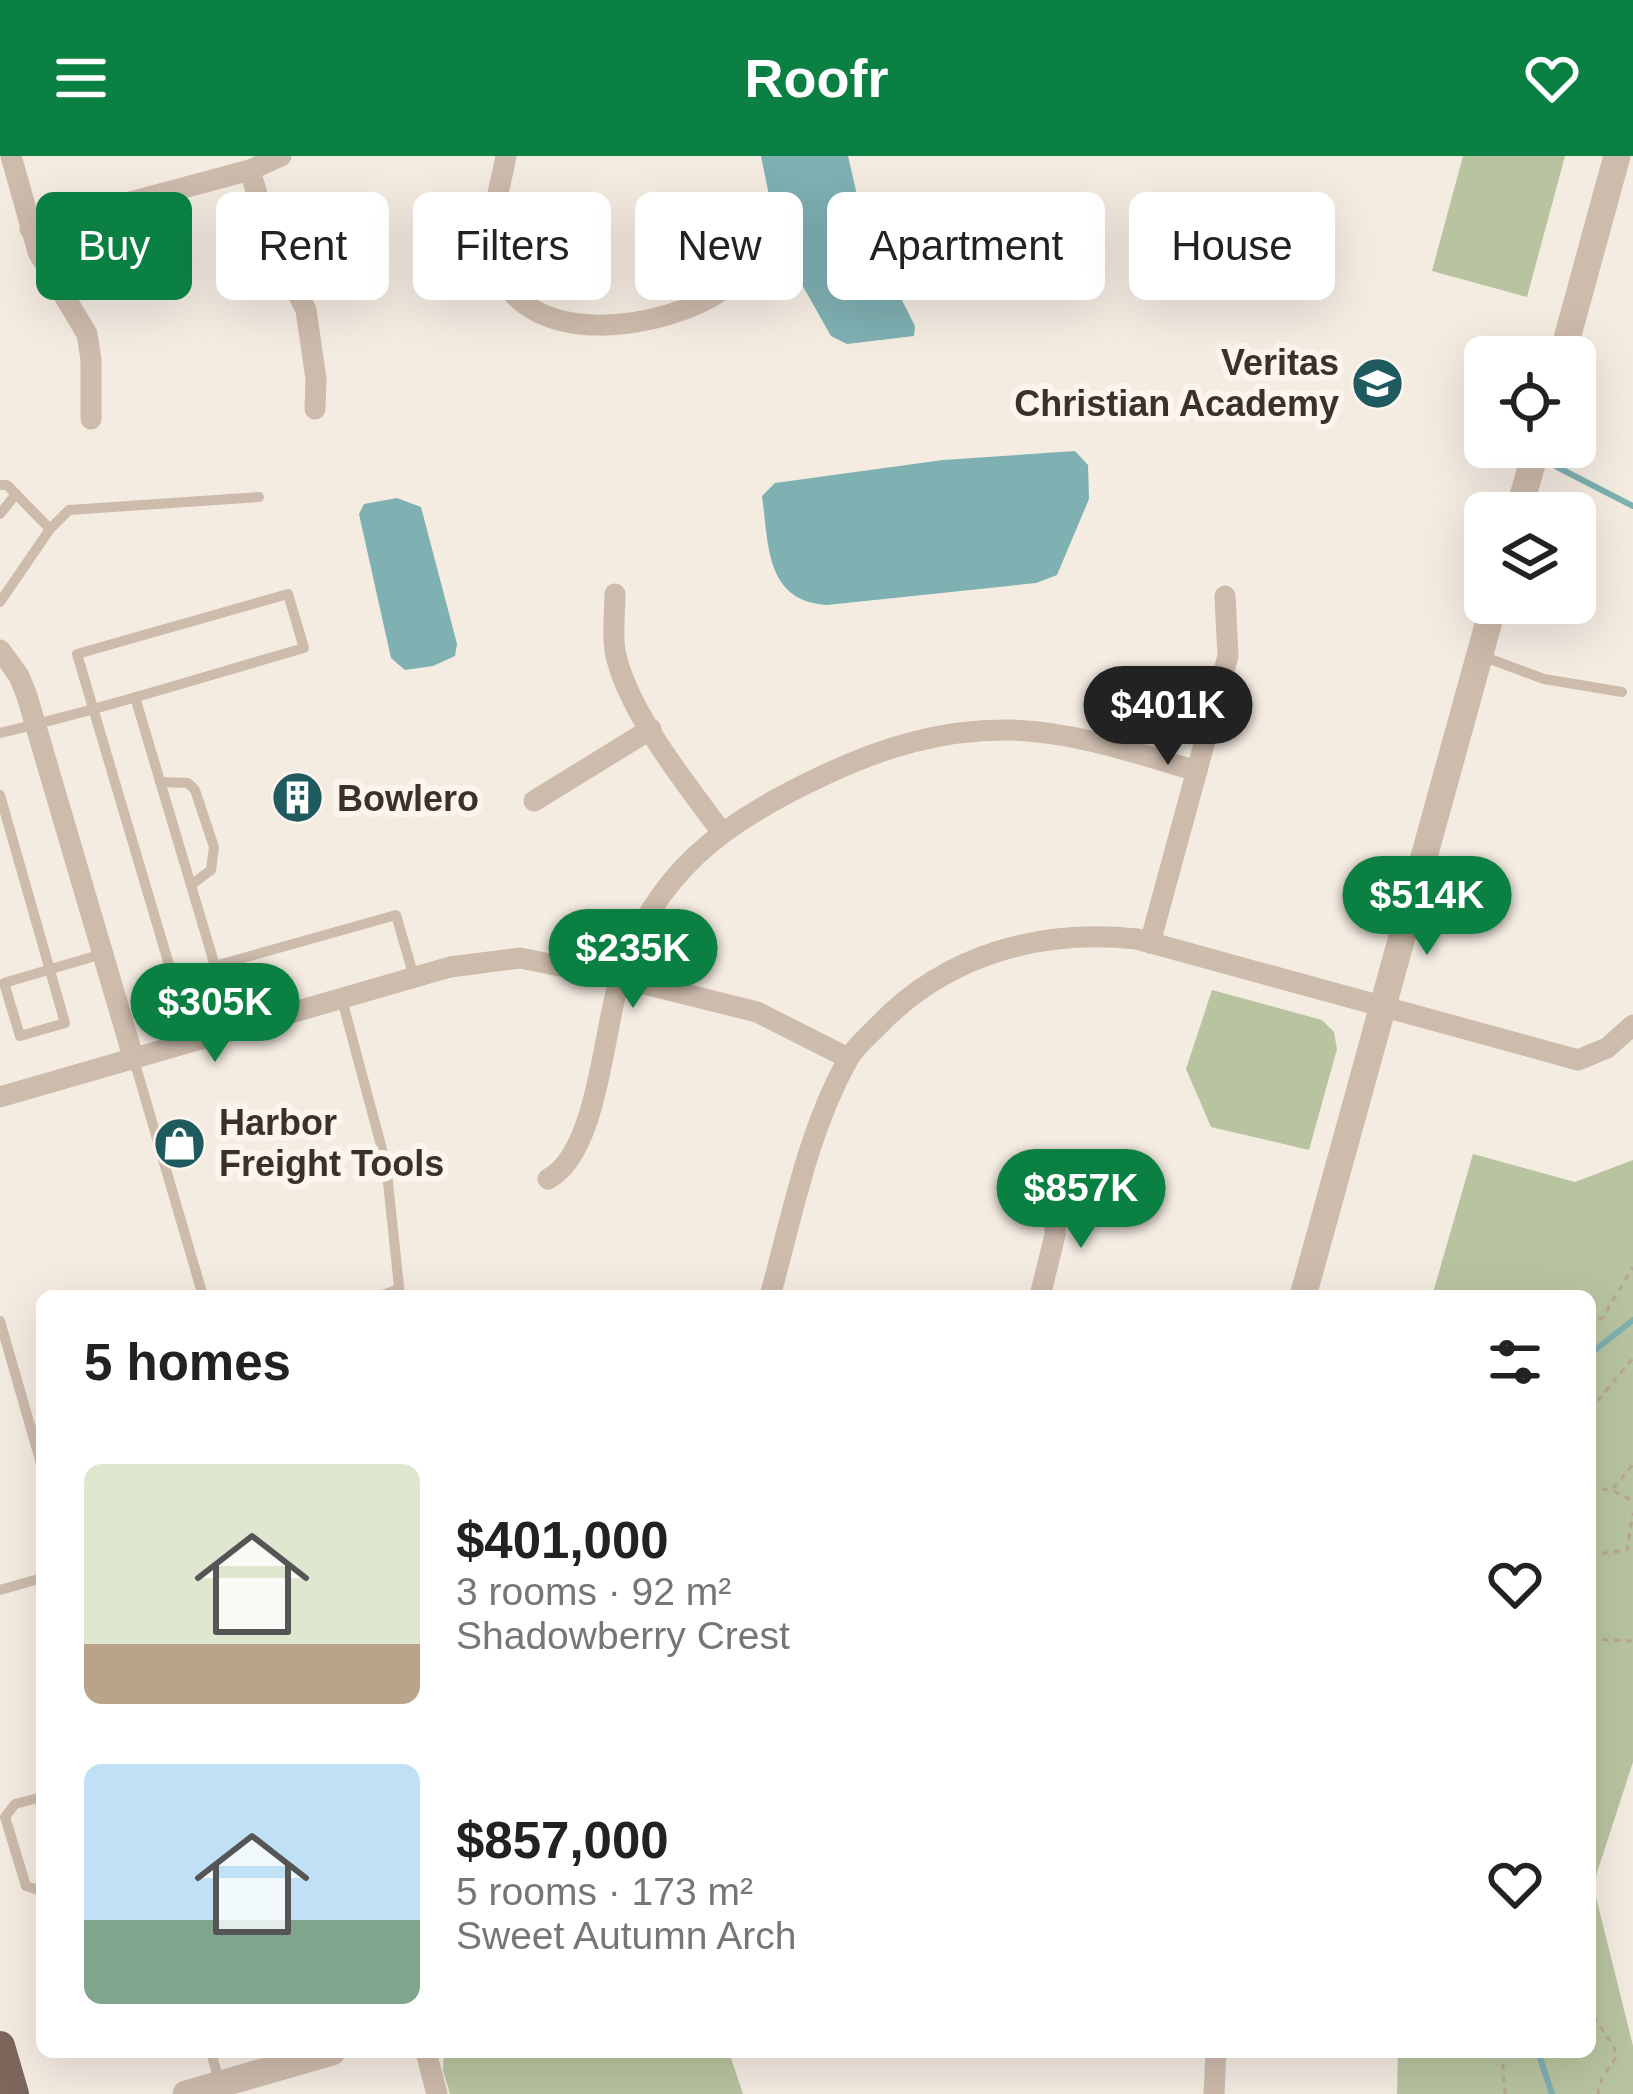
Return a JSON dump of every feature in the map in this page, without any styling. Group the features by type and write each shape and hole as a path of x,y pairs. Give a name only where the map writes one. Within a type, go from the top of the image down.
{"main road":[{"path":"0,2045 14,2094"}],"street":[{"path":"11,156 38,251 86,334 91,419"},
{"path":"30,229 250,170 281,156"},
{"path":"506,156 494,225 494,256 510,292 527,309 556,322 612,322 667,316 705,300"},
{"path":"250,170 269,236 306,310 316,379 315,410"},
{"path":"1569,336 1621,172"},
{"path":"615,594 614,646 620,668 674,767 722,831"},
{"path":"1150,943 1228,656 1225,596"},
{"path":"1305,1290 1487,624"},
{"path":"0,650 19,676 134,1060"},
{"path":"535,801 651,729"},
{"path":"548,1179 566,1168 586,1122 620,978 650,911 669,883 746,813 841,766 890,747 949,733 1017,730 1062,734 1197,771"},
{"path":"772,1290 811,1141 848,1058 910,996 940,975 991,953 1072,936 1150,943 1578,1060 1607,1048 1633,1025"},
{"path":"0,1097 450,967 520,958 757,1012 848,1058"},
{"path":"1041,1290 1055,1235 1055,1196"},
{"path":"186,2094 311,2058"},
{"path":"427,2058 437,2094"},
{"path":"1214,2094 1216,2058"}],"lane":[{"path":"0,485 8,485 50,529"},
{"path":"0,514 16,494"},
{"path":"0,602 50,529 69,510 259,497"},
{"path":"0,733 35,725 93,708 304,649 288,594 77,654 93,708 170,968 179,976 198,1041"},
{"path":"1479,654 1544,679 1622,692"},
{"path":"135,697 214,966"},
{"path":"160,782 188,783 195,790 214,847 211,870 191,885"},
{"path":"0,795 49,969 65,1023 20,1036 4,983 49,969 103,954"},
{"path":"179,976 396,915 414,978"},
{"path":"342,998 386,1164 399,1290"},
{"path":"134,1060 201,1290"},
{"path":"0,1321 36,1446"},
{"path":"0,1590 36,1580"},
{"path":"36,1799 15,1804 5,1817 26,1886 36,1889"},
{"path":"213,2058 220,2084"}],"path":[{"path":"1596,1323 1633,1267"},
{"path":"1596,1404 1633,1358"},
{"path":"1612,1490 1633,1464"},
{"path":"1596,1489 1612,1490 1633,1501"},
{"path":"1596,1554 1627,1550 1633,1514"},
{"path":"1596,1640 1633,1641"},
{"path":"1596,2028 1613,2043 1617,2056 1598,2094"},
{"path":"1502,2058 1505,2094"}],"green space":[{"path":"1463,156 1565,156 1527,297 1432,271"},
{"path":"1212,990 1322,1020 1334,1032 1337,1049 1309,1150 1211,1127 1186,1069"},
{"path":"1473,1154 1575,1182 1633,1160 1633,1762 1596,1876 1596,1290 1434,1290"},
{"path":"1596,1897 1633,2046 1633,2094 1397,2094 1398,2058 1596,2058"},
{"path":"444,2058 731,2058 743,2094 450,2094"}],"water":[{"path":"761,156 848,156 856,192 827,192 827,300 902,300 915,326 914,336 847,344 831,336 803,286 803,192 768,192"},
{"path":"1075,451 1088,465 1089,499 1057,575 1036,583 827,605 792,593 774,567 762,496 775,483 943,460"},
{"path":"397,498 421,507 457,644 455,656 433,666 405,670 391,658 359,514 364,504"}],"waterway":[{"path":"1559,468 1633,506"},
{"path":"1596,1349 1633,1320"},
{"path":"1540,2058 1552,2094"}],"place":[{"name":"Veritas Christian Academy","path":"1378,383"},
{"name":"Bowlero","path":"298,798"},
{"name":"Harbor Freight Tools","path":"180,1143"}]}
